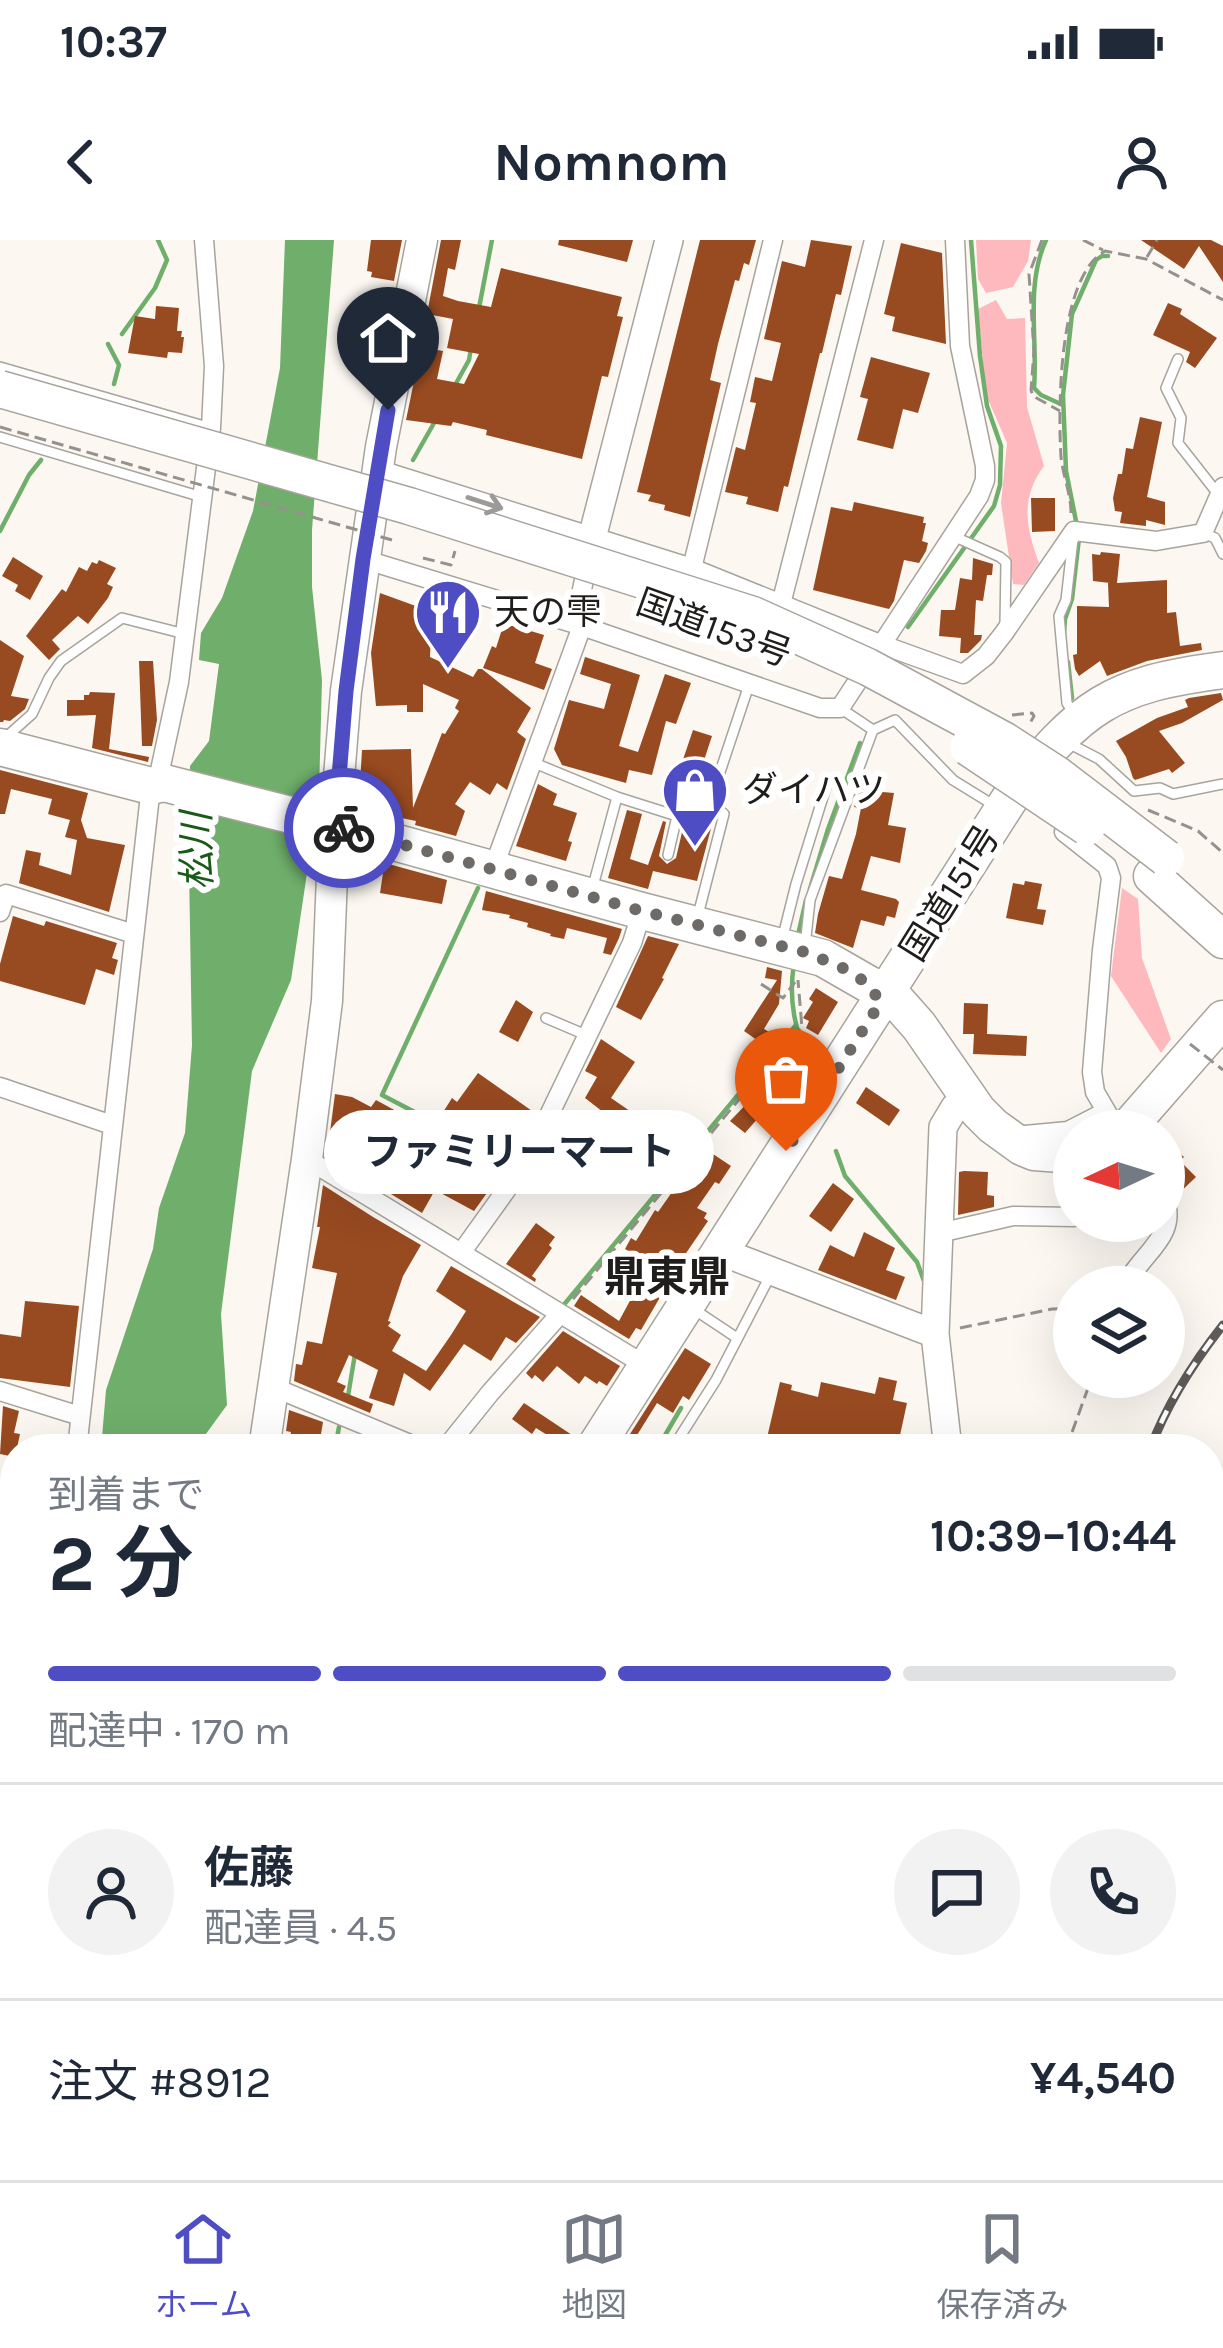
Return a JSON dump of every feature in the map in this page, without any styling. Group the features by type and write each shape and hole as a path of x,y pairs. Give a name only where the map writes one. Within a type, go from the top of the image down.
{"highway":[{"name":"国道153号","path":"0,389 409,506 753,615 868,667 1056,774 1159,867 1223,940"},
{"name":"国道153号","path":"0,413 566,576 792,656 966,746 1223,910"},
{"name":"国道151号","path":"604,1434 807,1118 999,798 1096,707 1138,686 1223,670"},
{"path":"0,745 327,825 695,924 795,959 843,968 919,1026 978,1111 1013,1142 1053,1155"},
{"path":"879,993 977,1132 1017,1156 1053,1162"},
{"path":"1137,1110 1223,1019"},
{"path":"1144,1110 1208,1064 1206,1051"}],"main road":[{"path":"266,1434 327,1001 327,825 346,691 378,554 377,469 422,240"}],"street":[{"path":"78,1434 134,934 178,682 211,428 214,366 204,240"},
{"path":"493,869 579,625 592,538 669,240"},
{"path":"692,568 773,240"},
{"path":"782,604 874,240"},
{"path":"378,554 749,685 820,708 840,708 957,538 979,496 986,466 960,346 955,240"},
{"path":"377,469 692,568 963,674 1004,633 1072,532 1156,541 1202,533 1221,490"},
{"path":"999,798 1092,851 1107,866 1111,878 1092,1072 1095,1092 1110,1110"},
{"path":"2,899 134,934"},
{"path":"461,1253 526,1161 632,944 642,911"},
{"path":"0,1088 112,1125"},
{"path":"946,1434 934,1334 943,1126 956,1107"},
{"path":"1013,1142 1053,1133"},
{"path":"307,1159 648,1366"},
{"path":"940,1230 1013,1216 1053,1217"},
{"path":"1137,1266 1158,1242"},
{"path":"722,1252 934,1334"},
{"path":"457,1434 560,1314"},
{"path":"273,1388 385,1434"},
{"path":"0,1391 80,1416"}],"lane":[{"path":"1178,359 1166,388 1181,418 1178,443 1221,490"},
{"path":"0,367 211,428"},
{"path":"0,437 202,497"},
{"path":"1072,532 1066,600 1059,616 1068,729 1134,791 1160,788 1173,794 1223,784"},
{"path":"1202,533 1215,538 1223,554"},
{"path":"957,538 1006,562 1004,633"},
{"path":"0,745 32,714 61,661 122,618 184,634"},
{"path":"695,924 724,814 710,802 749,685"},
{"path":"840,708 873,730"},
{"path":"795,959 810,901 873,730 895,720 952,780 999,798"},
{"path":"532,762 677,816 668,855"},
{"path":"795,959 796,884 827,784"},
{"path":"590,897 617,797"},
{"path":"546,1018 586,1036"},
{"path":"755,1074 807,1118"},
{"path":"682,1434 716,1380 772,1271"},
{"path":"688,1305 737,1338"}],"path":[{"path":"1042,240 1029,274 1034,351 1031,390 1033,396 1060,406"},
{"path":"1083,240 1105,251 1146,259 1223,300"},
{"path":"1146,259 1157,240"},
{"path":"1072,532 1060,406 1070,307 1094,256 1105,251"},
{"path":"0,428 392,540 378,554"},
{"path":"1143,808 1198,831 1223,853"},
{"path":"761,984 783,998 795,959"},
{"path":"560,1314 755,1074 802,1028 795,959"},
{"path":"1206,1051 1223,1070"},
{"path":"934,1334 1053,1309"},
{"path":"1071,1434 1084,1398"}],"shaded area":[{"path":"976,240 1031,240 1028,261 1013,287 986,293 978,279"},
{"path":"996,300 1007,319 1025,318 1027,407 1044,466 1028,502 1039,563 1024,585 1013,584 1001,503 1007,443 986,395 978,309"},
{"path":"1122,888 1138,899 1142,958 1171,1039 1161,1053 1111,976"}],"water":[{"name":"松川","path":"285,240 334,240 312,530 312,587 322,680 319,793 291,980 252,1071 221,1314 227,1405 206,1434 102,1434 106,1390 185,1133 192,1045 190,766 209,741 219,664 199,660 201,633 222,598 253,511 280,368"}],"building":[{"path":"371,240 402,240 394,281 371,277 372,272 367,271"},
{"path":"441,240 461,240 455,270 448,268 443,296 458,301 491,307 501,268 622,297 617,316 623,317 608,377 602,376 582,459 453,422 451,426 406,420 421,347 443,351 437,379 464,384 479,354 447,348 453,319 427,314"},
{"path":"559,240 633,240 627,262 558,245"},
{"path":"700,240 756,240 749,265 744,263 739,281 735,280 718,344 710,380 721,383 690,517 664,510 665,505 648,501 651,495 637,492"},
{"path":"811,240 852,246 778,512 746,504 748,497 725,492 736,447 745,450 756,403 750,402 755,377 772,381 781,343 764,339 782,261 805,267"},
{"path":"1141,240 1211,240 1223,246 1223,282 1199,246 1184,269"},
{"path":"901,243 942,253 946,344 892,331 895,317 884,314"},
{"path":"371,301 389,305 376,373 363,371 362,361"},
{"path":"1168,303 1217,338 1195,368 1186,362 1190,352 1153,335"},
{"path":"156,306 179,308 182,353 168,352 167,358 128,353 135,316 155,319"},
{"path":"871,357 930,373 918,413 903,409 893,449 857,440 868,399 860,397"},
{"path":"1140,417 1162,422 1147,497 1165,502 1165,525 1146,520 1146,526 1120,523 1122,512 1115,511 1118,474 1122,474 1126,448 1133,449"},
{"path":"1031,498 1055,498 1055,531 1032,532"},
{"path":"854,502 924,517 926,523 922,541 928,543 926,551 919,563 904,560 889,609 813,590 831,507 852,511"},
{"path":"1092,554 1120,554 1117,583 1167,580 1167,613 1176,612 1180,646 1201,643 1202,650 1147,661 1107,676 1100,661 1079,676 1073,655 1077,654 1077,606 1109,607 1110,583 1093,581"},
{"path":"13,557 43,576 30,600 2,576"},
{"path":"973,558 993,564 992,575 987,575 983,601 976,600 974,635 982,635 981,640 968,653 960,653 961,638 939,636 941,610 955,610 960,578 972,580"},
{"path":"99,560 116,568 107,584 113,587 108,598 88,624 78,616 52,640 60,649 49,660 26,636 62,589 66,592 79,567 87,571"},
{"path":"380,593 424,609 422,616 430,619 425,633 431,635 430,657 473,677 482,669 531,708 517,732 526,739 507,790 497,783 490,795 470,782 455,804 465,811 456,836 415,825 416,821 367,811 359,801 362,750 411,749 413,808 442,733 459,711 455,708 459,700 423,684 423,712 407,712 407,705 376,706 371,653"},
{"path":"504,623 544,635 535,663 552,669 544,690 483,668"},
{"path":"0,640 24,656 11,696 29,699 25,709 3,722 0,722"},
{"path":"585,657 640,675 619,746 638,752 665,674 691,683 676,724 666,721 652,775 629,770 626,783 562,765 554,749 569,700 604,709 611,684 580,674"},
{"path":"139,661 153,661 157,720 152,746 142,746"},
{"path":"90,692 115,693 109,749 149,757 148,762 92,748 96,715 67,716 67,700 84,700"},
{"path":"1221,693 1223,700 1159,731 1185,763 1172,773 1169,769 1133,778 1116,741 1188,707 1185,700 1189,698"},
{"path":"693,730 712,736 686,815 668,804"},
{"path":"0,770 88,793 81,820 87,838 125,845 109,912 19,883 26,850 41,853 39,865 71,875 77,840 65,837 70,820 48,814 52,799 11,789 5,814 0,814"},
{"path":"538,784 557,794 553,805 577,813 566,861 516,846"},
{"path":"860,790 894,793 888,825 906,828 900,863 871,856 861,890 896,899 895,918 887,916 884,926 861,920 853,948 815,933 829,876 842,879 856,834 861,808 854,807"},
{"path":"627,810 642,814 630,859 648,865 663,821 659,856 667,864 676,858 686,815 713,821 697,881 653,871 648,889 608,878"},
{"path":"352,854 447,880 442,904 380,893 383,873 352,868"},
{"path":"1025,881 1042,884 1037,909 1046,910 1043,925 1006,918 1013,883 1024,885"},
{"path":"486,891 622,929 611,955 603,953 607,938 567,928 564,939 550,936 510,915 482,910"},
{"path":"13,916 117,943 114,975 96,969 85,1005 0,981"},
{"path":"648,936 679,944 641,1020 616,1007"},
{"path":"767,967 782,971 779,1004 764,1029 771,1033 764,1045 744,1031 777,980 765,978"},
{"path":"816,988 838,1002 818,1035 806,1028 809,1021 803,1018"},
{"path":"516,1000 533,1012 518,1042 499,1032"},
{"path":"964,1003 988,1004 987,1034 1027,1036 1026,1056 973,1054 974,1034 963,1034"},
{"path":"601,1039 635,1062 611,1098 643,1120 626,1145 606,1131 610,1125 604,1120 607,1115 585,1098 597,1077 585,1071"},
{"path":"478,1073 535,1113 515,1154 474,1211 435,1190 422,1213 327,1155 335,1094 371,1107 376,1100 429,1129"},
{"path":"866,1087 900,1110 889,1126 856,1103"},
{"path":"760,1090 773,1101 745,1133 730,1121"},
{"path":"707,1150 731,1166 697,1208 707,1213 708,1221 680,1262 675,1259 658,1282 666,1287 641,1330 636,1328 629,1339 574,1306 581,1295 619,1321 639,1284 629,1277 641,1259 625,1249"},
{"path":"1185,1166 1196,1177 1185,1187"},
{"path":"959,1172 988,1172 987,1195 994,1196 994,1207 958,1215"},
{"path":"833,1183 854,1199 831,1232 809,1216"},
{"path":"323,1185 421,1245 403,1276 388,1321 401,1335 392,1351 426,1371 451,1335 466,1311 436,1291 451,1266 540,1317 516,1343 506,1337 491,1361 464,1344 430,1391 404,1373 394,1406 369,1398 378,1370 349,1355 337,1382 346,1386 343,1392 373,1404 370,1413 294,1381 307,1341 322,1344 337,1273 312,1268"},
{"path":"536,1223 555,1237 532,1276 535,1282 506,1264"},
{"path":"864,1232 895,1248 886,1270 905,1277 896,1300 818,1270 830,1245 854,1257"},
{"path":"25,1301 79,1306 70,1387 0,1378 0,1334 21,1337"},
{"path":"563,1331 620,1366 607,1386 585,1376 579,1384 557,1366 543,1382 526,1373"},
{"path":"685,1348 711,1364 689,1400 683,1396 673,1413 657,1403 638,1434 630,1434"},
{"path":"879,1377 897,1381 893,1400 907,1403 900,1434 768,1434 780,1382 818,1397 821,1382 875,1394"},
{"path":"524,1403 570,1434 546,1434 536,1428 532,1434 512,1419"},
{"path":"3,1406 19,1411 14,1433 20,1434 1,1434"},
{"path":"289,1410 323,1422 321,1434 286,1431"}],"waterway":[{"path":"122,334 155,288 167,260 158,240"},
{"path":"479,308 492,240"},
{"path":"908,627 994,506 1000,485 1001,446 987,406 971,240"},
{"path":"1046,240 1034,294 1034,388 1063,405"},
{"path":"1076,521 1066,471 1063,395 1072,314 1096,260 1108,256"},
{"path":"108,344 119,365 114,384"},
{"path":"454,387 471,348"},
{"path":"413,460 434,423"},
{"path":"0,531 41,460"},
{"path":"1064,633 1079,538"},
{"path":"1068,662 1072,698"},
{"path":"810,889 860,743"},
{"path":"421,1131 428,1119 382,1095 478,888"},
{"path":"798,935 806,900"},
{"path":"794,964 794,1015 810,1063"},
{"path":"562,1307 796,1025"},
{"path":"836,1151 845,1176 917,1262 924,1281"},
{"path":"348,1396 355,1354"},
{"path":"666,1434 681,1408"},
{"path":"338,1434 339,1427"}],"railway":[{"path":"1156,1434 1182,1384 1223,1325"}],"way so far":[{"path":"344,828 805,952 870,985 880,1003 786,1151"}],"place":[{"name":"天の雫","path":"448,671"},
{"name":"ダイハツ","path":"695,849"},
{"name":"ファミリーマート","path":"786,1151"}],"district":[{"name":"鼎東鼎","path":"667,1277"}],"route":[{"path":"344,828 335,826 346,691 388,410"}]}
